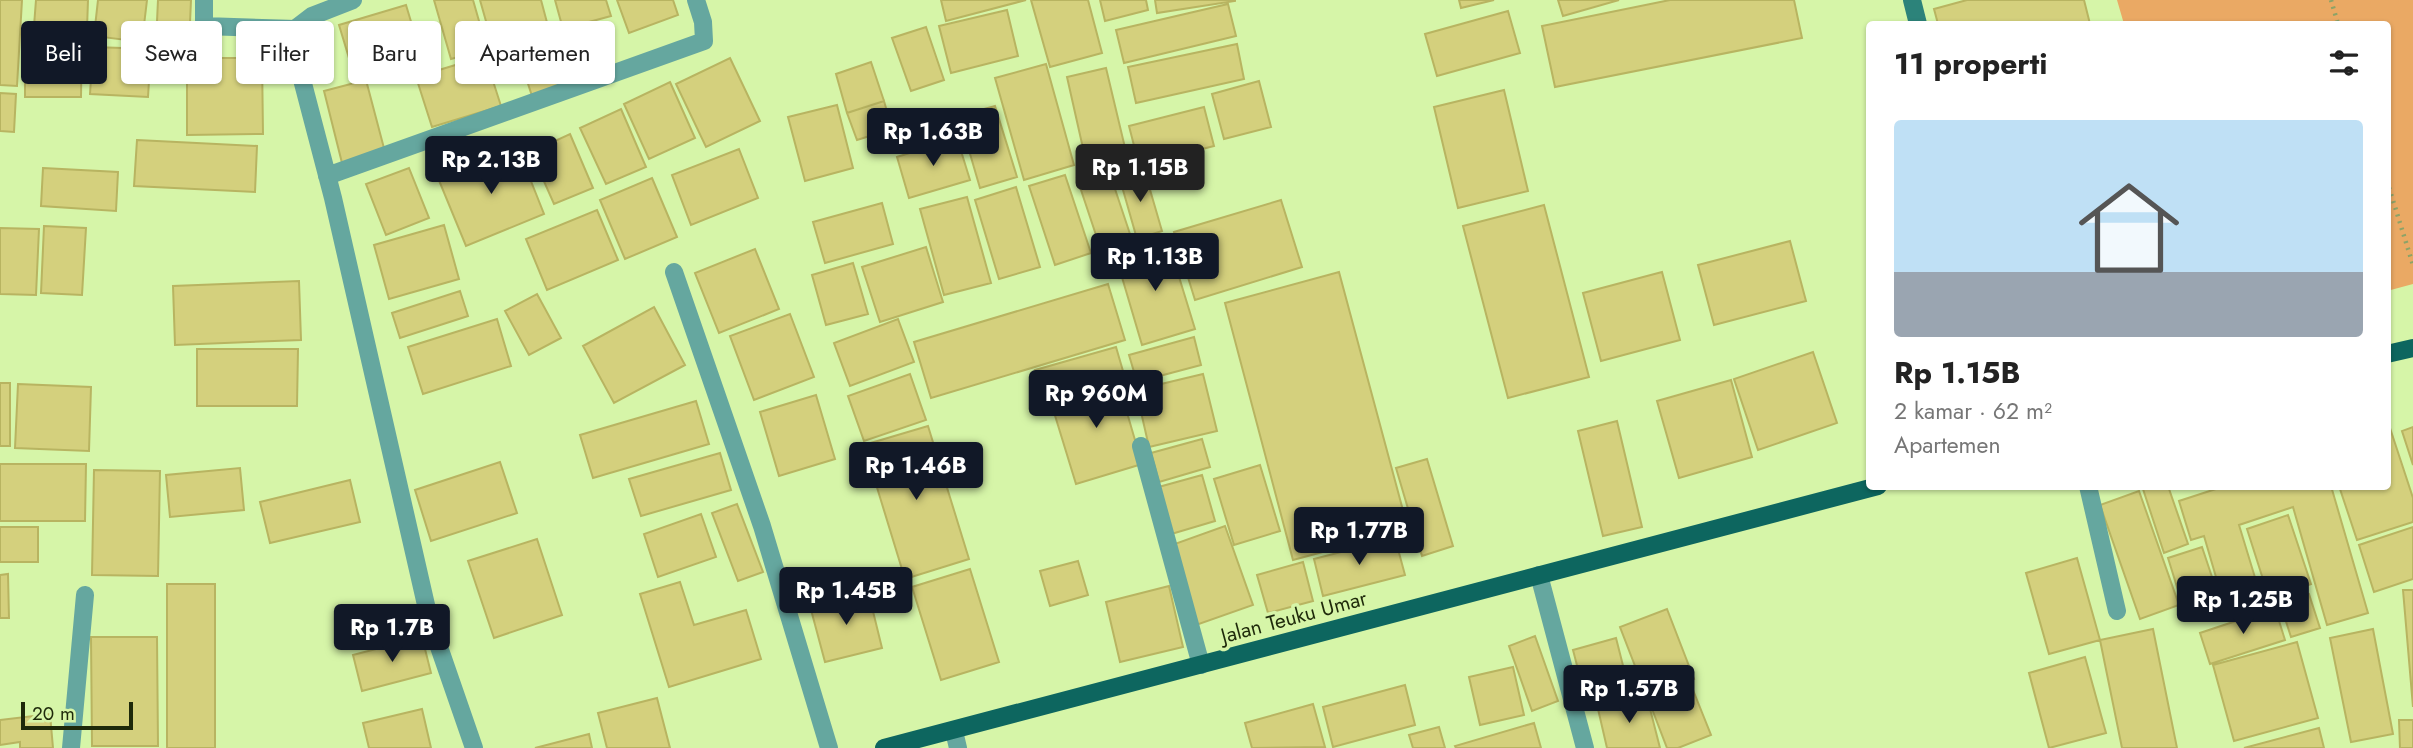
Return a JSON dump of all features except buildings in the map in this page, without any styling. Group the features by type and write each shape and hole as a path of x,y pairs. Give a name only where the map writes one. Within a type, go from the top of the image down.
{"main road":[{"path":"2391,354 2413,348"},
{"name":"Jalan Teuku Umar","path":"884,748 956,739 1201,665 1866,489"}],"street":[{"path":"204,0 204,26 236,27"},
{"path":"305,21 353,0"},
{"path":"327,176 704,41 703,22 696,0"},
{"path":"1912,0 1917,21"},
{"path":"303,84 327,176 429,618 474,748"},
{"path":"674,272 762,526 829,748"},
{"path":"1141,446 1201,665"},
{"path":"2089,490 2117,611"},
{"path":"1539,575 1585,748"},
{"path":"71,748 85,596"}],"path":[{"path":"2331,0 2337,21"},
{"path":"2391,194 2413,265"}],"shaded area":[{"path":"2117,0 2413,0 2413,284 2391,290 2391,21 2123,21"}]}
